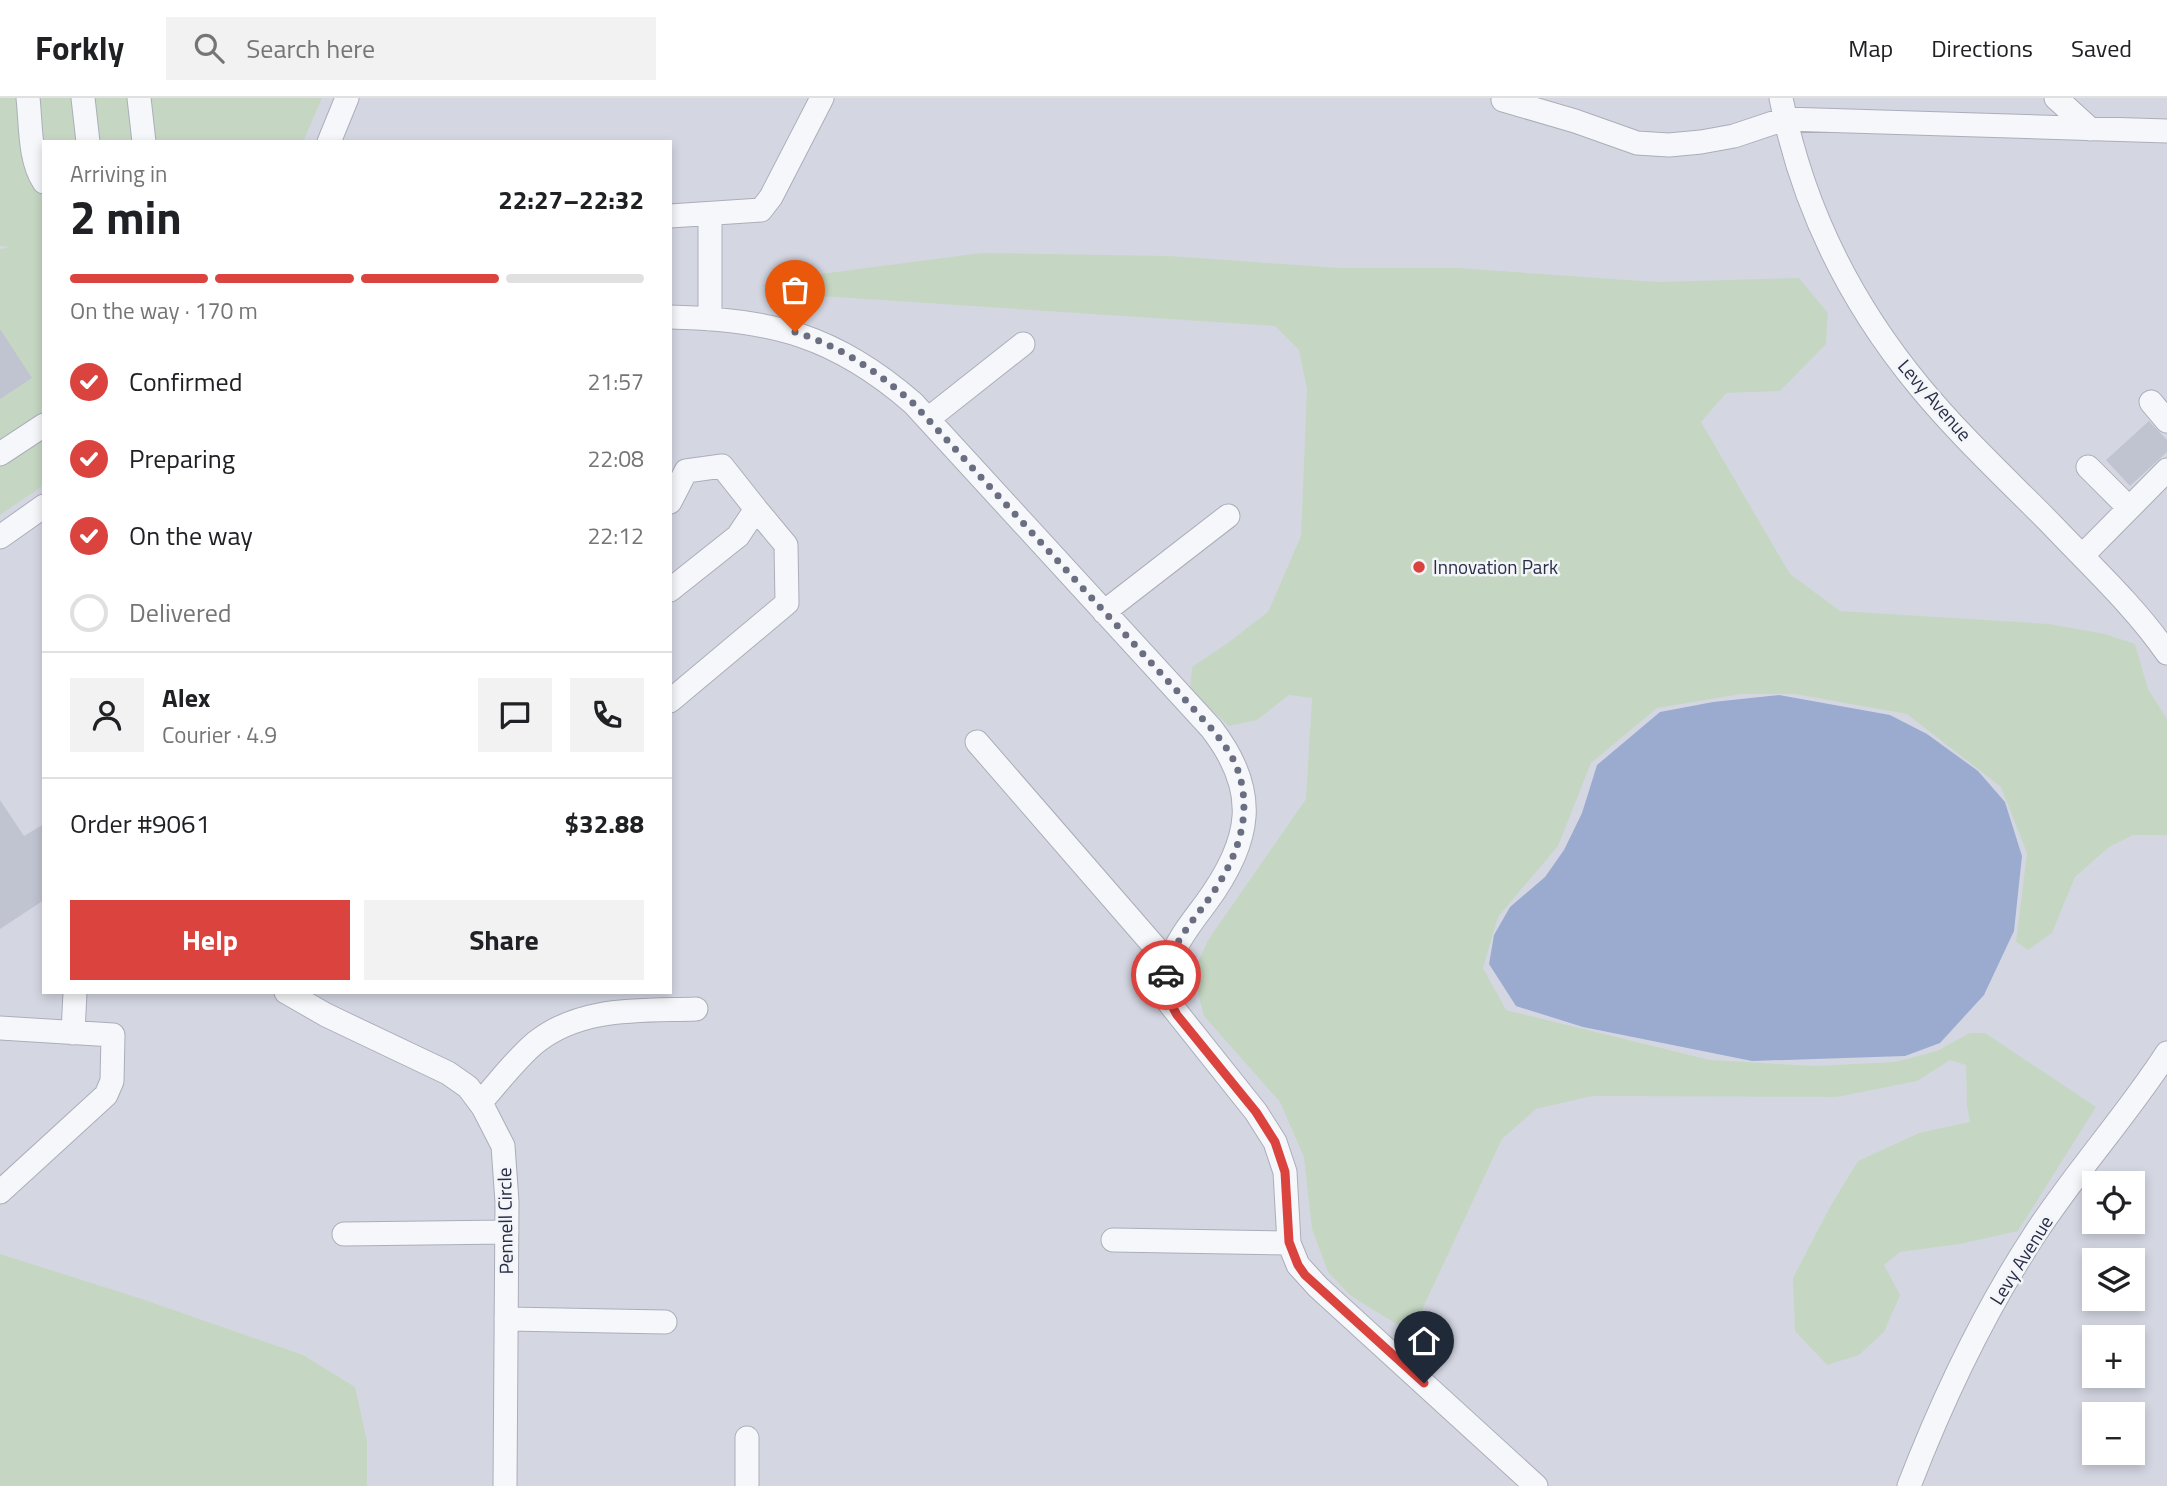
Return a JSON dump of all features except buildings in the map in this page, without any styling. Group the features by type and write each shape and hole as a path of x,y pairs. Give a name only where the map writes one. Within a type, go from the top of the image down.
{"street":[{"path":"28,98 35,162 42,178"},
{"path":"83,98 88,140"},
{"path":"139,98 144,140"},
{"path":"330,140 347,98"},
{"path":"672,216 761,210 771,197 822,98"},
{"path":"2056,98 2090,129"},
{"path":"1503,100 1637,143 1669,145 1734,136 1783,109 2090,129 2167,131"},
{"name":"Levy Avenue","path":"1783,109 1801,179 1820,229 1869,321 1918,386 1944,415 2123,598 2167,653"},
{"path":"710,214 710,319"},
{"path":"672,317 780,327 839,350 890,382 928,419 1211,728 1235,764 1244,804 1243,825 1238,848 1218,886 1181,937 1168,962 1166,990 1170,1004 1256,1112 1275,1142 1286,1181 1289,1242 1305,1275 1536,1486"},
{"path":"928,419 1023,344"},
{"path":"2151,402 2167,421"},
{"path":"0,454 42,426"},
{"path":"672,498 686,471 722,466 786,545 787,603 672,699"},
{"path":"2088,467 2129,508"},
{"path":"2082,556 2167,470"},
{"path":"0,537 42,507"},
{"path":"672,588 738,536 756,509"},
{"path":"1104,612 1228,516"},
{"path":"977,742 1168,962"},
{"path":"73,1033 75,994"},
{"name":"Pennell Circle","path":"289,994 326,1015 448,1073 468,1087 480,1103 503,1146 507,1232 505,1486"},
{"path":"480,1103 535,1043 573,1020 607,1013 696,1009"},
{"path":"0,1028 113,1035 112,1081 106,1095 0,1192"},
{"name":"Levy Avenue","path":"1909,1486 1961,1363 2004,1283 2036,1232 2167,1053"},
{"path":"344,1234 507,1232"},
{"path":"1113,1240 1289,1242"},
{"path":"506,1319 664,1322"},
{"path":"747,1438 747,1486"}],"shaded area":[{"name":"Innovation Park","path":"0,98 2167,98 2167,1486 0,1486"}],"green space":[{"path":"0,98 322,98 304,140 42,140 42,486 0,515 0,249 10,247 0,246"},
{"path":"981,253 1170,256 1340,268 1458,268 1657,282 1799,278 1828,313 1826,344 1780,391 1726,393 1701,422 1790,574 1840,611 2049,624 2105,634 2135,644 2148,689 2167,719 2167,835 2133,835 2109,847 2075,877 2052,933 2028,950 2016,942 2027,853 2001,787 1907,714 1795,694 1741,694 1657,708 1591,763 1558,846 1498,917 1483,968 1506,1010 1710,1060 1815,1066 1895,1062 1937,1051 1970,1033 1985,1033 2096,1107 2018,1231 1960,1244 1900,1252 1884,1265 1900,1295 1884,1332 1859,1355 1827,1365 1795,1331 1793,1278 1830,1207 1858,1161 1919,1133 1970,1122 1966,1065 1950,1060 1917,1081 1837,1097 1592,1096 1536,1109 1502,1139 1411,1333 1351,1296 1328,1272 1312,1229 1304,1157 1280,1102 1204,1016 1193,974 1208,940 1306,799 1312,698 1289,695 1257,720 1229,726 1190,690 1192,667 1268,612 1301,536 1307,389 1299,350 1275,326 775,293 763,286 775,280"},
{"path":"0,1254 139,1298 303,1355 355,1387 367,1441 367,1486 0,1486"}],"water":[{"path":"1779,695 1890,715 1927,734 1978,771 2005,802 2022,856 2014,931 1984,995 1940,1043 1905,1056 1752,1061 1583,1027 1516,1006 1489,964 1494,935 1510,907 1545,877 1564,850 1582,813 1597,765 1660,712 1713,702"}],"way so far":[{"path":"795,332 839,350 866,366 890,382 913,403 1211,728 1235,764 1244,804 1238,848 1218,886 1174,949 1166,975"}],"place":[{"name":"Innovation Park","path":"1419,567"}],"route":[{"path":"1166,975 1166,990 1177,1015 1256,1112 1275,1142 1285,1172 1289,1242 1298,1265 1305,1275 1424,1383"}]}
